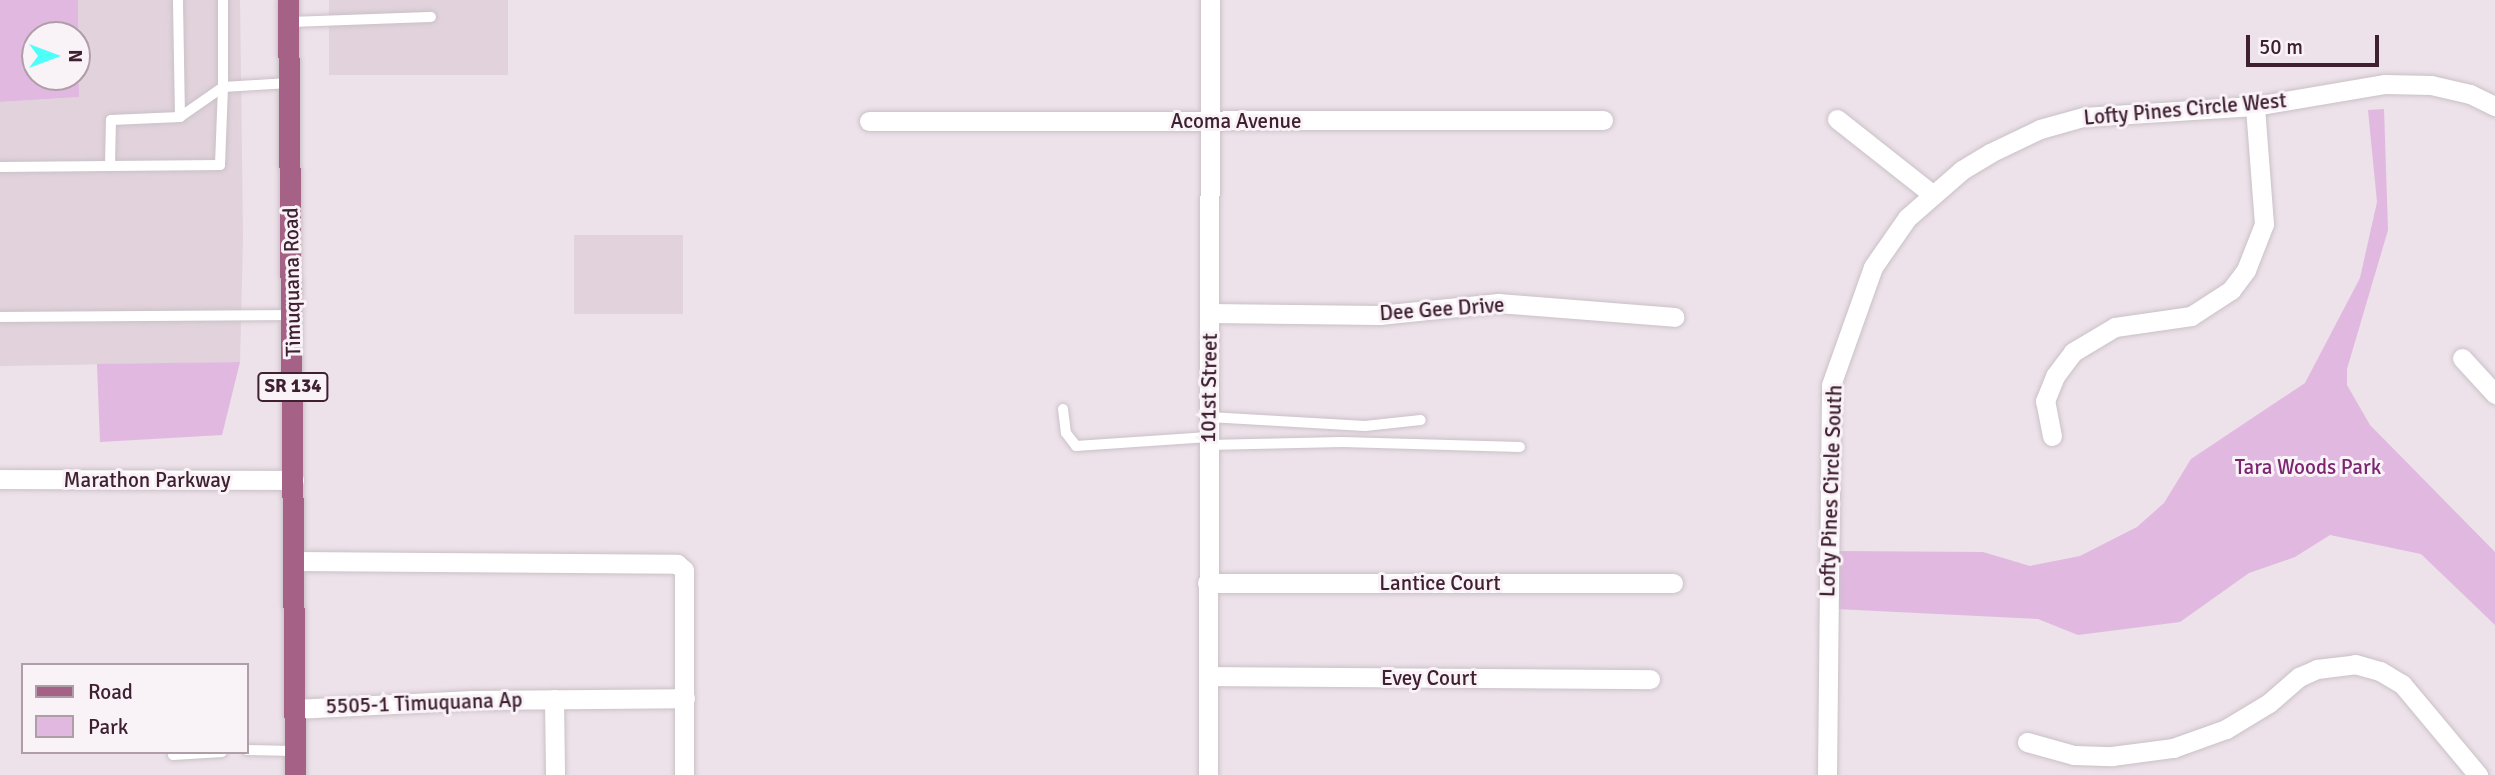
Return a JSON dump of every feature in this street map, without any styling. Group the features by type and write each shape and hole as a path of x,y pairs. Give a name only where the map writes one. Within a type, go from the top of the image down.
{"main road":[{"name":"Timuquana Road","path":"288,0 296,775"}],"street":[{"name":"101st Street","path":"1208,775 1210,0"},
{"name":"Lofty Pines Circle West","path":"1932,194 1990,153 2054,124 2128,111 2255,106 2406,83 2470,94 2495,106"},
{"path":"2052,436 2045,401 2055,376 2073,352 2115,327 2192,316 2231,290 2246,270 2264,223 2255,106"},
{"path":"1837,119 1932,194"},
{"name":"Acoma Avenue","path":"869,121 1603,120"},
{"name":"Lofty Pines Circle South","path":"1827,775 1831,385 1873,267 1896,231 1932,194"},
{"name":"Dee Gee Drive","path":"1209,313 1379,315 1498,303 1674,317"},
{"path":"2462,358 2495,394"},
{"name":"Marathon Parkway","path":"0,479 294,480"},
{"path":"293,561 677,564 684,570 684,775"},
{"name":"Lantice Court","path":"1207,583 1673,583"},
{"path":"2028,741 2074,755 2112,756 2173,748 2226,729 2269,703 2299,677 2328,666 2355,664 2380,671 2402,684 2478,775"},
{"name":"Evey Court","path":"1208,676 1650,679"},
{"name":"5505-1 Timuquana Ap","path":"295,709 554,699 685,698"},
{"name":"5505-1 Timuquana Ap","path":"554,699 555,775"}],"lane":[{"path":"178,0 180,117"},
{"path":"0,167 220,165 223,0"},
{"path":"288,22 431,17"},
{"path":"110,166 111,120 180,117 223,87 289,83"},
{"path":"0,317 292,315"},
{"path":"1063,408 1066,433 1076,446 1208,433 1365,426 1421,420"},
{"path":"1208,433 1342,442 1520,447"},
{"path":"248,750 295,751"},
{"path":"173,755 189,754"}],"shaded area":[{"path":"78,0 240,0 243,237 240,362 0,366 0,102 79,97 79,91 91,91 91,21 78,21"},
{"path":"329,0 508,0 508,75 329,75"},
{"path":"574,235 683,235 683,314 574,314"}],"green space":[{"path":"0,0 78,0 78,21 21,21 21,91 79,91 79,97 0,102"},
{"name":"Tara Woods Park","path":"2384,109 2388,230 2347,369 2347,385 2370,425 2495,552 2495,625 2421,554 2330,535 2295,557 2249,573 2180,622 2078,635 2038,619 1836,609 1837,551 1983,552 2030,566 2080,556 2137,527 2164,503 2191,459 2305,383 2360,278 2377,202 2368,110"},
{"path":"240,362 222,435 100,442 97,364"}]}
